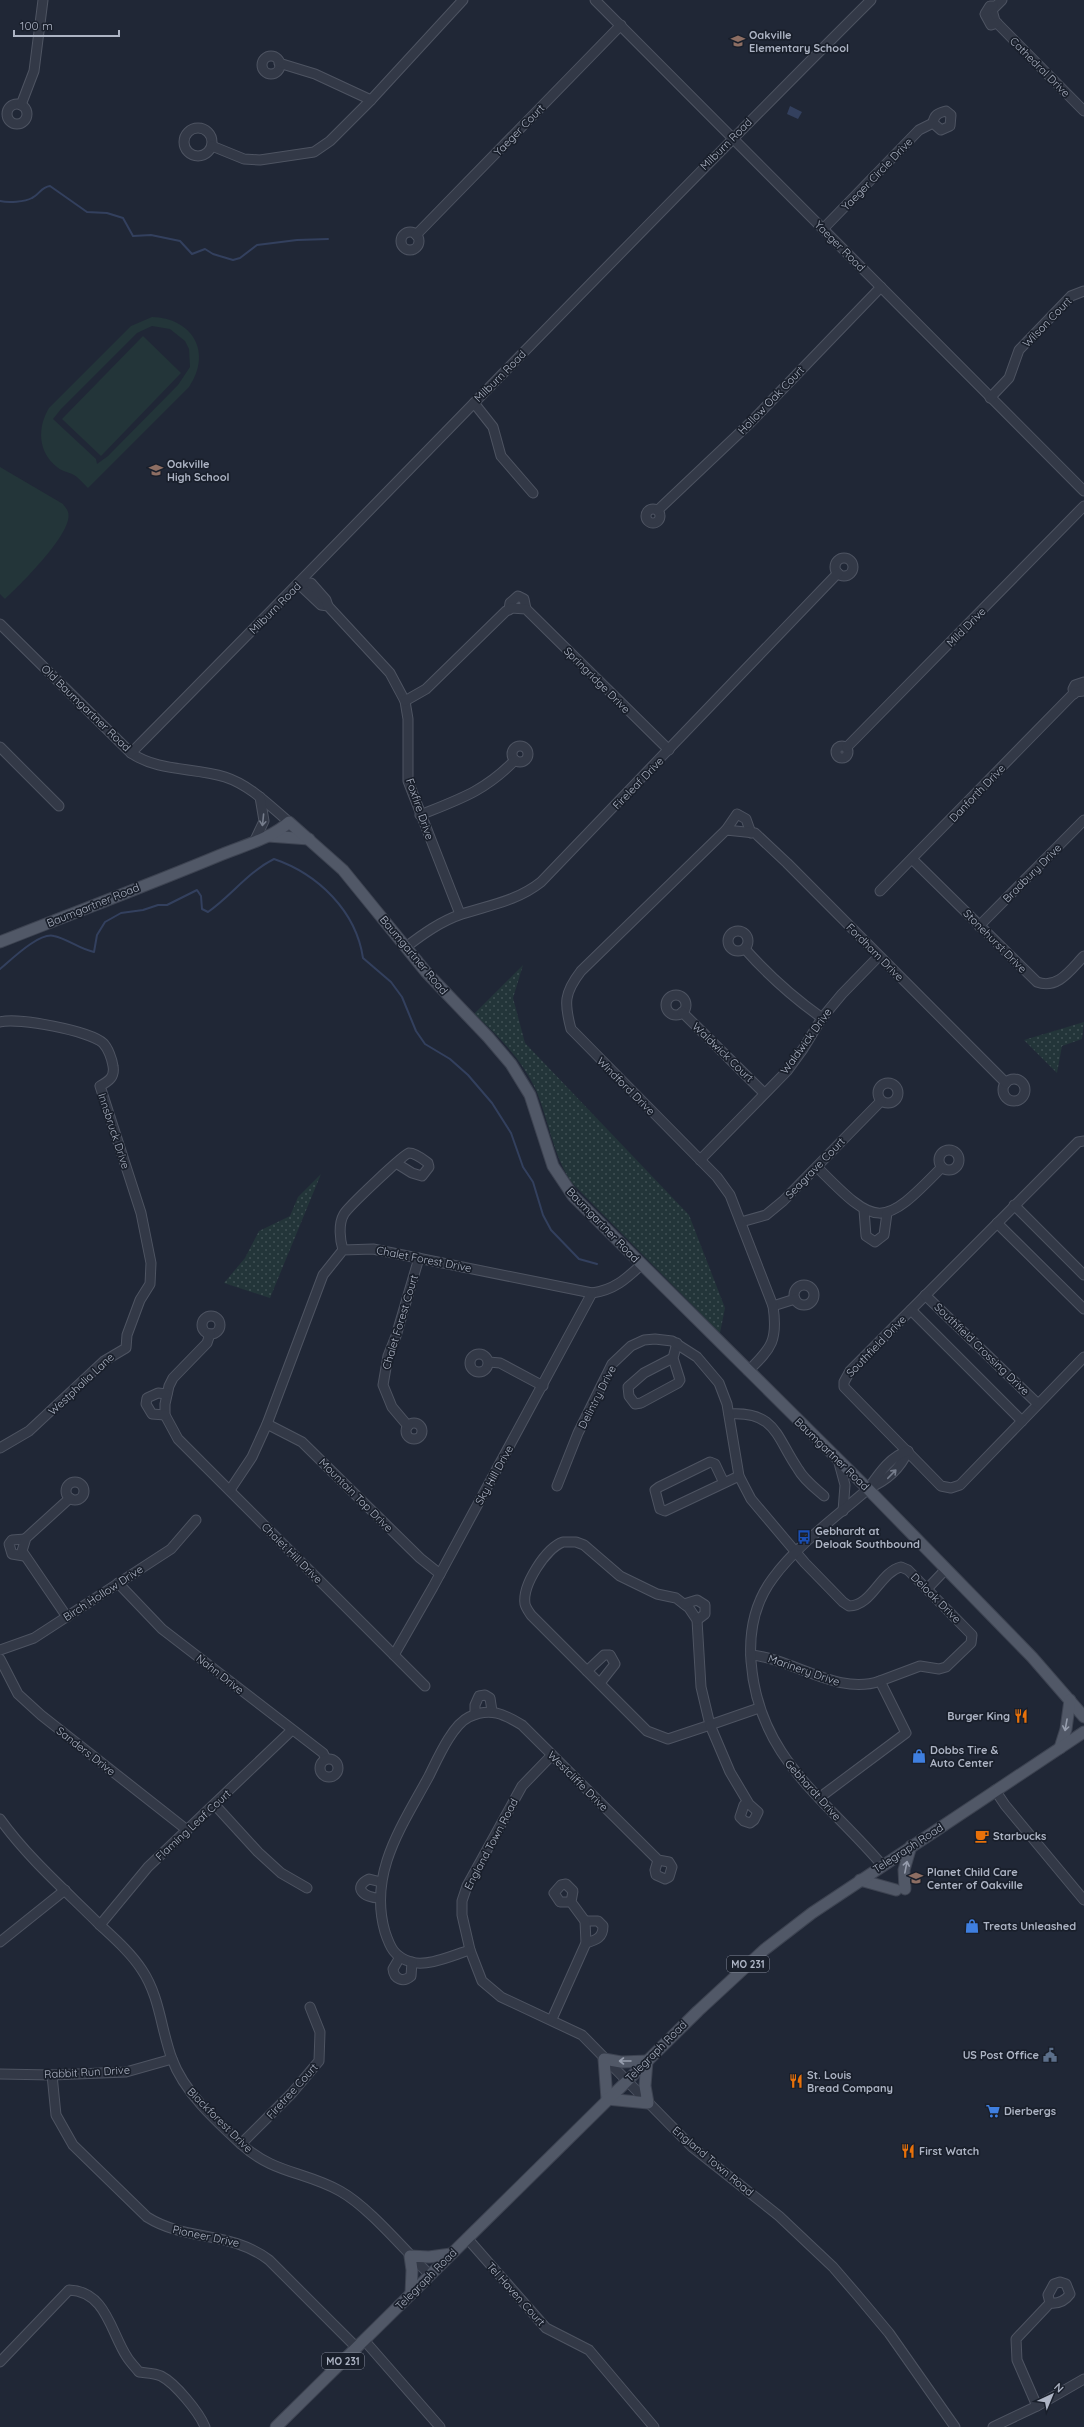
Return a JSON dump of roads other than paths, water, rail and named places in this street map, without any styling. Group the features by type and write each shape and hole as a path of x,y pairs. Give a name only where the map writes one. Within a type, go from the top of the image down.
{"main road":[{"name":"Baumgartner Road","path":"0,942 266,836 283,828 289,822 352,880 439,987 488,1036 511,1064 530,1095 559,1178 573,1196 868,1489 1036,1661 1084,1717"},
{"path":"266,836 309,839"},
{"path":"1060,1748 1066,1729 1070,1700 1084,1706"},
{"name":"Telegraph Road","path":"276,2427 608,2099 764,1950 882,1865 1084,1732"},
{"path":"860,1880 900,1889 911,1846"},
{"path":"604,2059 621,2062 647,2061 645,2086 648,2103 608,2099 604,2059"},
{"path":"411,2294 412,2270 410,2256 421,2257 451,2254"}],"street":[{"path":"22,105 34,71 42,0"},
{"path":"212,146 244,159 281,158 314,152 330,141 371,100 463,0"},
{"name":"Yaeger Road","path":"595,0 1084,491"},
{"name":"Milburn Road","path":"131,753 303,582 474,402 733,137 871,0"},
{"name":"Cathedral Drive","path":"999,3 992,10 992,16 997,23 1084,111"},
{"name":"Yaeger Court","path":"416,235 621,25"},
{"path":"279,63 315,74 371,100"},
{"name":"Yaeger Circle Drive","path":"823,229 920,130 933,123"},
{"name":"Hollow Oak Court","path":"658,510 750,423 881,288"},
{"name":"Wilson Court","path":"990,398 1009,378 1019,350 1071,296 1084,291"},
{"path":"474,402 493,427 502,456 533,493"},
{"name":"Mild Drive","path":"847,748 1084,506"},
{"name":"Fireleaf Drive","path":"406,947 438,925 460,914 513,900 531,890 669,750 752,661 838,573"},
{"name":"Foxfire Drive","path":"303,582 303,588 321,605 328,606 386,668 405,701 408,719 408,781 420,815 460,914"},
{"name":"Springridge Drive","path":"405,701 431,684 509,610 526,609 669,750"},
{"name":"Old Baumgartner Road","path":"0,624 131,753 150,764 224,777 242,785 260,797 289,822"},
{"name":"Danforth Drive","path":"1074,694 1073,689 1075,685 1084,682"},
{"name":"Danforth Drive","path":"880,891 1074,694 1084,691"},
{"path":"0,747 59,806"},
{"path":"420,815 482,789 497,778 515,760"},
{"path":"255,840 264,821 260,797"},
{"name":"Windford Drive","path":"748,1371 769,1350 774,1341 776,1323 774,1306 730,1195 717,1177 578,1038 572,1030 566,1001 571,984 581,971 726,830 737,814 746,820 751,833"},
{"name":"Bradbury Drive","path":"979,926 1084,820"},
{"path":"726,830 738,833 751,833"},
{"name":"Fordham Drive","path":"751,833 763,840 787,862 1006,1083"},
{"name":"Stonehurst Drive","path":"912,859 1032,978 1043,984 1058,982 1084,956"},
{"path":"745,949 796,999 822,1018"},
{"name":"Waldwick Drive","path":"700,1160 803,1050 822,1018 842,994 879,956"},
{"name":"Waldwick Court","path":"682,1012 764,1093"},
{"name":"Innsbruck Drive","path":"0,1022 23,1020 56,1027 97,1039 106,1047 114,1070 111,1079 100,1086 141,1213 151,1263 150,1284"},
{"name":"Seagrave Court","path":"741,1222 766,1215 783,1201 881,1101"},
{"name":"Southfield Drive","path":"1084,1141 1078,1142 925,1295 850,1371 844,1382 847,1392 908,1451 941,1486 956,1487 1084,1357"},
{"path":"230,1490 252,1456 267,1424 323,1276 343,1250 340,1240 344,1213 396,1163"},
{"path":"817,1167 850,1201 864,1210 887,1213 900,1208 942,1167"},
{"path":"1014,1206 1084,1275"},
{"path":"864,1210 866,1236 875,1242 884,1235 887,1213"},
{"path":"997,1223 1084,1309"},
{"name":"Chalet Forest Drive","path":"343,1250 373,1249 592,1293 608,1290 616,1286 641,1264"},
{"name":"Chalet Forest Court","path":"408,1426 392,1407 383,1385 388,1356 396,1336 419,1258"},
{"name":"Westphalia Lane","path":"0,1448 29,1431 104,1361 126,1348 127,1335 140,1300 150,1284"},
{"name":"Sky Hill Drive","path":"394,1655 543,1386 592,1293"},
{"name":"Southfield Crossing Drive","path":"925,1295 1038,1404"},
{"path":"774,1306 795,1299"},
{"name":"Southfield Crossing Drive","path":"911,1310 1022,1421"},
{"path":"167,1394 158,1393 147,1398 146,1404 152,1414 165,1415 167,1394 173,1378 207,1342 210,1334"},
{"name":"Deloak Drive","path":"665,1339 678,1343 697,1357 719,1384 729,1414 739,1476 751,1499 796,1552 849,1606 861,1603 890,1574 901,1567 908,1570 972,1635 973,1641 946,1667 939,1669 920,1666 880,1681"},
{"name":"Delintry Drive","path":"557,1486 578,1433 612,1364 631,1346 644,1340 665,1339"},
{"path":"673,1358 644,1373 628,1386 629,1396 635,1404 641,1403 678,1383 680,1380 673,1358 678,1343"},
{"path":"489,1362 500,1363 543,1386"},
{"path":"729,1414 747,1413 768,1423 781,1438 798,1471 824,1496"},
{"name":"Chalet Hill Drive","path":"165,1415 178,1439 425,1686"},
{"name":"Mountain Top Drive","path":"267,1424 302,1442 420,1558 440,1574"},
{"path":"868,1489 884,1482 902,1463 908,1451"},
{"path":"838,1459 845,1485 843,1511"},
{"path":"724,1483 715,1464 710,1462 659,1487 655,1490 655,1494 660,1509 665,1511 739,1476"},
{"name":"Gebhardt Drive","path":"868,1489 796,1552 779,1570 762,1597 752,1628 751,1655 759,1708 770,1735 785,1760 882,1865"},
{"path":"67,1617 22,1551 25,1539 70,1498"},
{"name":"Birch Hollow Drive","path":"0,1650 34,1638 171,1549 196,1520"},
{"path":"24,1556 12,1554 9,1544 12,1540 25,1539"},
{"path":"749,1804 730,1772 710,1725 701,1687 697,1620 684,1604 676,1598 657,1594 620,1576 584,1545 570,1541 555,1545 532,1577 526,1593 526,1605 531,1615 647,1731 660,1738 668,1739 710,1725 759,1708"},
{"path":"927,1590 946,1569"},
{"name":"Nahn Drive","path":"118,1583 162,1629 323,1753 326,1759"},
{"path":"684,1604 697,1600 705,1605 705,1614 697,1620"},
{"path":"587,1671 604,1655 610,1655 615,1664 600,1683"},
{"name":"Marinery Drive","path":"751,1655 774,1658 835,1682 861,1686 880,1681"},
{"name":"Sanders Drive","path":"0,1659 18,1694 41,1715 188,1830"},
{"path":"819,1798 906,1733 880,1681"},
{"path":"470,1950 426,1962 412,1962 400,1957 390,1948 382,1919 379,1898 381,1882 390,1847 448,1742 467,1718 475,1714 492,1711 490,1698 485,1694 479,1696 475,1705 475,1714"},
{"name":"Westcliffe Drive","path":"492,1711 506,1715 522,1725 658,1860"},
{"name":"Flaming Leaf Court","path":"100,1924 148,1867 215,1805 292,1730"},
{"name":"England Town Road","path":"552,1755 522,1786 467,1886 462,1901 462,1915 470,1950 482,1981 501,1997 552,2019 582,2035 626,2082 692,2147 779,2216 833,2267 889,2334 955,2427"},
{"path":"995,1790 1005,1805 1084,1900"},
{"path":"215,1805 258,1852 281,1873 307,1888"},
{"name":"Blackforest Drive","path":"0,1819 21,1846 135,1960 143,1972 155,1998 172,2059 182,2080 190,2091 241,2144 266,2163 282,2171 327,2185 342,2192 365,2210 430,2275"},
{"path":"379,1898 368,1897 363,1894 362,1888 364,1882 369,1879 381,1882"},
{"path":"0,1942 65,1890"},
{"path":"552,2019 586,1943 585,1921 571,1902"},
{"path":"585,1921 598,1921 603,1926 603,1933 598,1939 586,1943"},
{"path":"400,1957 393,1969 394,1975 399,1980 406,1980 411,1976 412,1962"},
{"name":"Firetree Court","path":"241,2144 292,2093 319,2061 320,2032 310,2007"},
{"name":"Rabbit Run Drive","path":"0,2074 52,2075 126,2072 172,2059"},
{"name":"Pioneer Drive","path":"52,2075 56,2115 73,2145 147,2216 160,2225 176,2231 242,2244 256,2250 269,2260 360,2344 440,2427"},
{"name":"Tel Haven Court","path":"467,2238 546,2328 589,2350 654,2427"},
{"path":"0,2362 69,2290 78,2290 92,2299 109,2317 127,2357 139,2372 160,2375 170,2383 188,2400 206,2427"},
{"path":"1037,2406 1017,2360 1016,2339 1050,2303"},
{"path":"993,2427 1037,2406 1084,2379"}],"water":[{"path":"790,106 802,112 798,119 787,114"}],"waterway":[{"path":"0,201 16,202 29,199 50,186 87,212 107,213 123,218 133,236 151,235 180,241 192,254 205,249 213,254 233,260 240,258 257,245 297,240 328,239"},
{"path":"0,969 33,942 48,936 59,937 83,949 94,952 97,935 105,922 121,913 143,910 158,905 167,905 197,890 201,896 202,909 208,912 265,864 274,859 290,866 305,874 320,885 332,896 343,910 359,941 363,958 391,982 402,997 416,1031 425,1044 450,1059 468,1075 492,1103 511,1133 523,1167 533,1182 543,1215 551,1230 579,1259 597,1264"}],"place":[{"name":"Oakville Elementary School","path":"738,41"},
{"name":"Oakville High School","path":"156,470"},
{"name":"Gebhardt at Deloak Southbound","path":"804,1537"},
{"name":"Burger King","path":"1021,1716"},
{"name":"Dobbs Tire & Auto Center","path":"919,1756"},
{"name":"Starbucks","path":"982,1836"},
{"name":"Planet Child Care Center of Oakville","path":"916,1878"},
{"name":"Treats Unleashed","path":"972,1926"},
{"name":"US Post Office","path":"1050,2055"},
{"name":"St. Louis Bread Company","path":"796,2081"},
{"name":"Dierbergs","path":"993,2111"},
{"name":"First Watch","path":"908,2151"}]}
